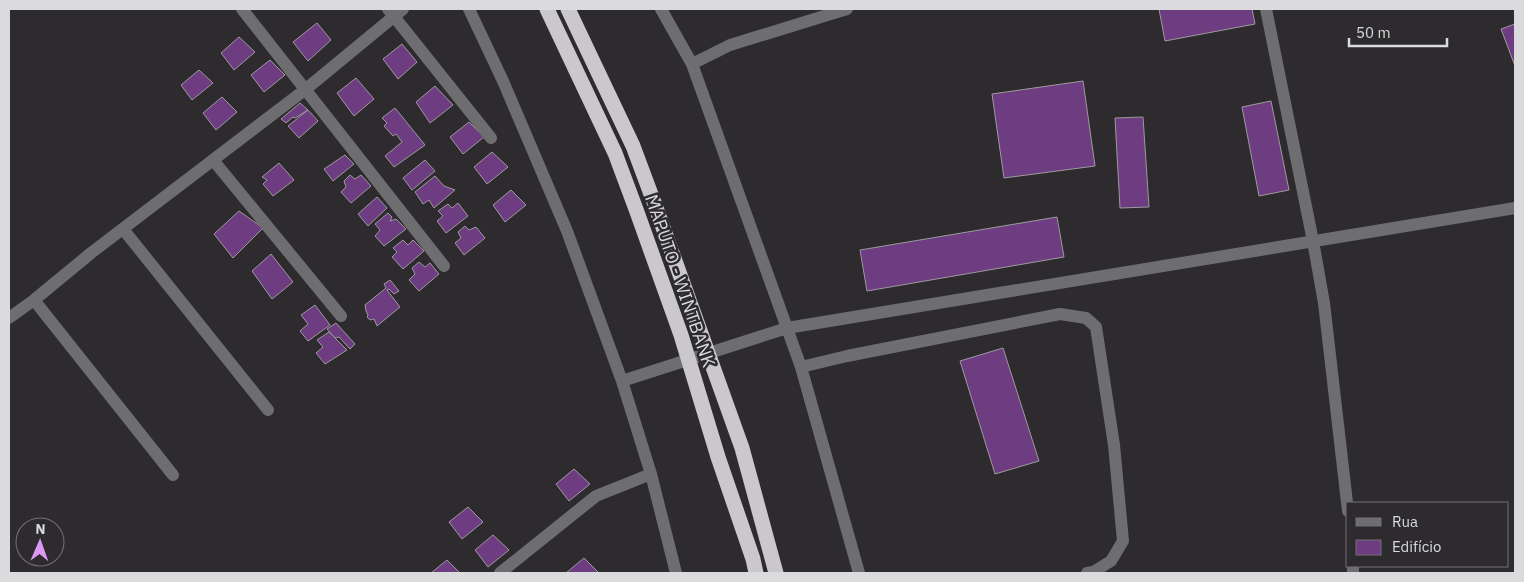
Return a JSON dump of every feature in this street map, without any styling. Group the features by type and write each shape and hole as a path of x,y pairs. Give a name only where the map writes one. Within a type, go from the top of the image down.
{"highway":[{"name":"MAPUTO - WINTBANK","path":"547,9 615,153 689,360 756,573"},
{"name":"MAPUTO - WINTBANK","path":"568,9 633,146 742,448 776,573"}],"street":[{"path":"242,9 444,266"},
{"path":"469,9 503,81 567,231 622,381 651,474 676,573"},
{"path":"661,9 692,64 787,328 859,573"},
{"path":"692,64 730,45 847,9"},
{"path":"1266,9 1324,303 1347,502"},
{"path":"9,318 306,89 395,11 491,138"},
{"path":"213,160 341,316"},
{"path":"622,381 787,328 1515,208"},
{"path":"123,230 268,410"},
{"path":"34,300 173,475"},
{"path":"800,367 856,354 1060,314 1086,318 1096,327 1114,445 1123,541 1111,561 1093,572 1087,573"},
{"path":"500,573 596,496 651,474"}],"building":[{"path":"1159,9 1252,9 1255,24 1165,41"},
{"path":"317,23 331,40 308,61 293,42"},
{"path":"1515,24 1515,66 1501,29"},
{"path":"239,37 255,52 234,70 221,53"},
{"path":"402,44 417,62 398,79 383,59"},
{"path":"270,60 285,75 264,92 251,75"},
{"path":"199,70 213,83 192,100 181,85"},
{"path":"356,78 374,99 354,116 337,93"},
{"path":"1083,81 1095,166 1004,178 992,94"},
{"path":"435,86 453,105 430,123 416,102"},
{"path":"222,97 237,112 216,130 203,113"},
{"path":"1271,101 1289,190 1259,196 1242,107"},
{"path":"300,103 308,110 295,118 293,117 286,123 281,119"},
{"path":"395,108 425,145 394,167 385,156 402,142 396,134 393,136 384,126 387,123 382,118"},
{"path":"308,110 318,121 299,138 288,126"},
{"path":"1143,117 1149,207 1120,208 1115,118"},
{"path":"469,122 484,137 463,154 450,137"},
{"path":"492,152 508,167 487,184 474,167"},
{"path":"345,155 354,164 333,181 324,169"},
{"path":"425,160 435,171 412,190 403,178"},
{"path":"279,163 294,180 273,196 263,184 267,180 262,177"},
{"path":"350,175 355,179 361,175 371,186 351,203 341,192 346,187 344,181"},
{"path":"435,176 444,186 455,190 434,208 429,200 423,204 415,192"},
{"path":"511,190 526,205 505,222 493,205"},
{"path":"377,197 387,208 368,226 358,214"},
{"path":"458,203 468,216 446,233 437,221 443,216 438,211 448,204 452,208"},
{"path":"239,211 263,228 233,258 214,234"},
{"path":"388,213 392,217 390,221 396,219 406,229 384,246 375,236 380,230 375,224"},
{"path":"1057,217 1064,257 867,291 860,250"},
{"path":"465,226 469,230 476,227 485,238 464,255 455,243 461,238 458,232"},
{"path":"403,240 408,245 413,240 424,251 403,269 392,257 397,252 393,248"},
{"path":"271,254 293,282 272,299 252,271"},
{"path":"419,262 425,267 430,263 439,274 419,291 409,280 415,274 412,268"},
{"path":"390,280 399,291 394,294 389,289 387,290 400,307 377,326 374,319 370,320 367,317 365,305 386,288 384,284"},
{"path":"315,305 330,325 308,341 300,331 308,324 301,315"},
{"path":"336,323 355,344 350,349 339,337 335,338 327,329"},
{"path":"329,332 347,350 325,364 316,353 323,347 317,340"},
{"path":"1003,348 1039,461 995,474 960,361"},
{"path":"574,469 590,484 569,501 556,484"},
{"path":"468,507 483,522 462,539 449,522"},
{"path":"493,535 509,550 488,567 475,550"},
{"path":"584,558 599,573 566,573"},
{"path":"447,560 460,573 431,573"}]}
